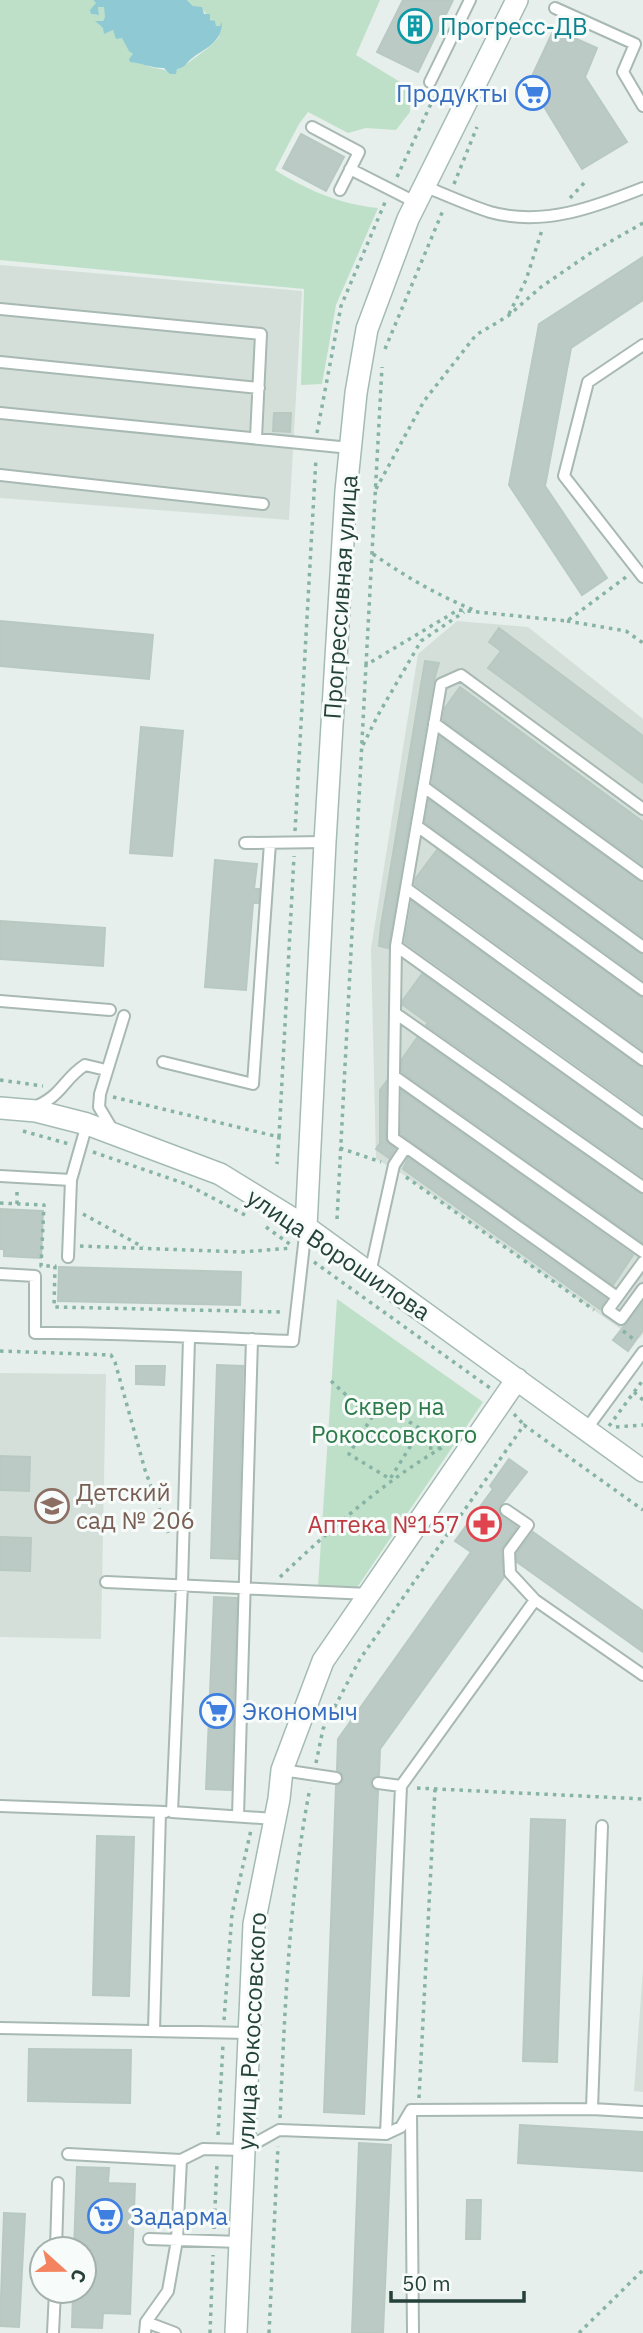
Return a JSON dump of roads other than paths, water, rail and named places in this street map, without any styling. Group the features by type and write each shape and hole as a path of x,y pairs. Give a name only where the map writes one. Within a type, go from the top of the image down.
{"street":[{"name":"Прогрессивная улица","path":"306,1227 325,842 350,447 367,329 420,194 517,0"},
{"name":"улица Ворошилова","path":"0,1108 24,1121 88,1124 220,1174 306,1227 643,1471"},
{"name":"улица Рокоссовского","path":"236,2333 254,1924 282,1770 324,1661 517,1380"}],"lane":[{"path":"430,82 470,0"},
{"path":"555,8 635,44 623,72 643,106"},
{"path":"312,128 359,152 340,190"},
{"path":"351,169 420,194 449,196 492,212 544,218 600,205 643,188"},
{"path":"0,309 261,334 256,438"},
{"path":"643,345 588,382 564,476 643,577"},
{"path":"0,362 259,388"},
{"path":"0,413 350,447"},
{"path":"0,475 263,504"},
{"path":"618,1297 393,1138 396,946 441,684 461,675 643,809"},
{"path":"434,723 643,875"},
{"path":"424,787 643,947"},
{"path":"417,826 643,990"},
{"path":"245,843 325,842"},
{"path":"163,1062 253,1084 270,843"},
{"path":"406,888 643,1060"},
{"path":"396,946 643,1123"},
{"path":"0,1001 110,1010"},
{"path":"395,1013 643,1187"},
{"path":"119,1136 106,1122 99,1107 106,1070 124,1016"},
{"path":"24,1121 55,1097 73,1073 85,1065 106,1070"},
{"path":"394,1076 643,1252"},
{"path":"68,1252 71,1180 88,1124"},
{"path":"369,1273 393,1169 406,1147"},
{"path":"0,1176 71,1180"},
{"path":"0,1274 35,1276 35,1333 122,1332 189,1338 293,1341 306,1227"},
{"path":"643,1262 608,1310 621,1319 643,1289"},
{"path":"154,2030 182,1584 189,1338"},
{"path":"238,1816 252,1339"},
{"path":"585,1430 642,1353"},
{"path":"506,1510 528,1525 509,1551 510,1573 535,1600 643,1675"},
{"path":"106,1582 245,1582 369,1594"},
{"path":"386,2134 401,1786 535,1600"},
{"path":"282,1770 337,1778"},
{"path":"378,1783 401,1786"},
{"path":"0,1806 275,1819"},
{"path":"592,2109 602,1826"},
{"path":"0,2028 249,2033"},
{"path":"415,2110 592,2109 643,2112"},
{"path":"68,2154 181,2160 203,2149 243,2150 279,2130 386,2134 401,2127 415,2110"},
{"path":"413,2333 415,2110"},
{"path":"175,2333 146,2328 168,2291 177,2240 181,2160"},
{"path":"56,2235 58,2183"},
{"path":"149,2239 240,2242"},
{"path":"53,2333 54,2305"}],"water":[{"path":"93,0 187,0 193,6 202,7 204,14 210,14 210,20 215,21 216,26 220,26 222,22 221,29 212,44 177,69 176,74 170,74 164,68 130,62 133,54 122,38 116,39 113,30 104,34 103,28 95,21 103,21 105,17 104,7 98,7 99,15 91,14 90,10 96,3"}],"place":[{"name":"Прогресс-ДВ","path":"415,26"},
{"name":"Продукты","path":"533,93"},
{"name":"Детский сад № 206","path":"52,1506"},
{"name":"Аптека №157","path":"484,1524"},
{"name":"Экономыч","path":"217,1711"},
{"name":"Задарма","path":"105,2216"}],"park label":[{"name":"Сквер на Рокоссовского","path":"394,1420"}]}
